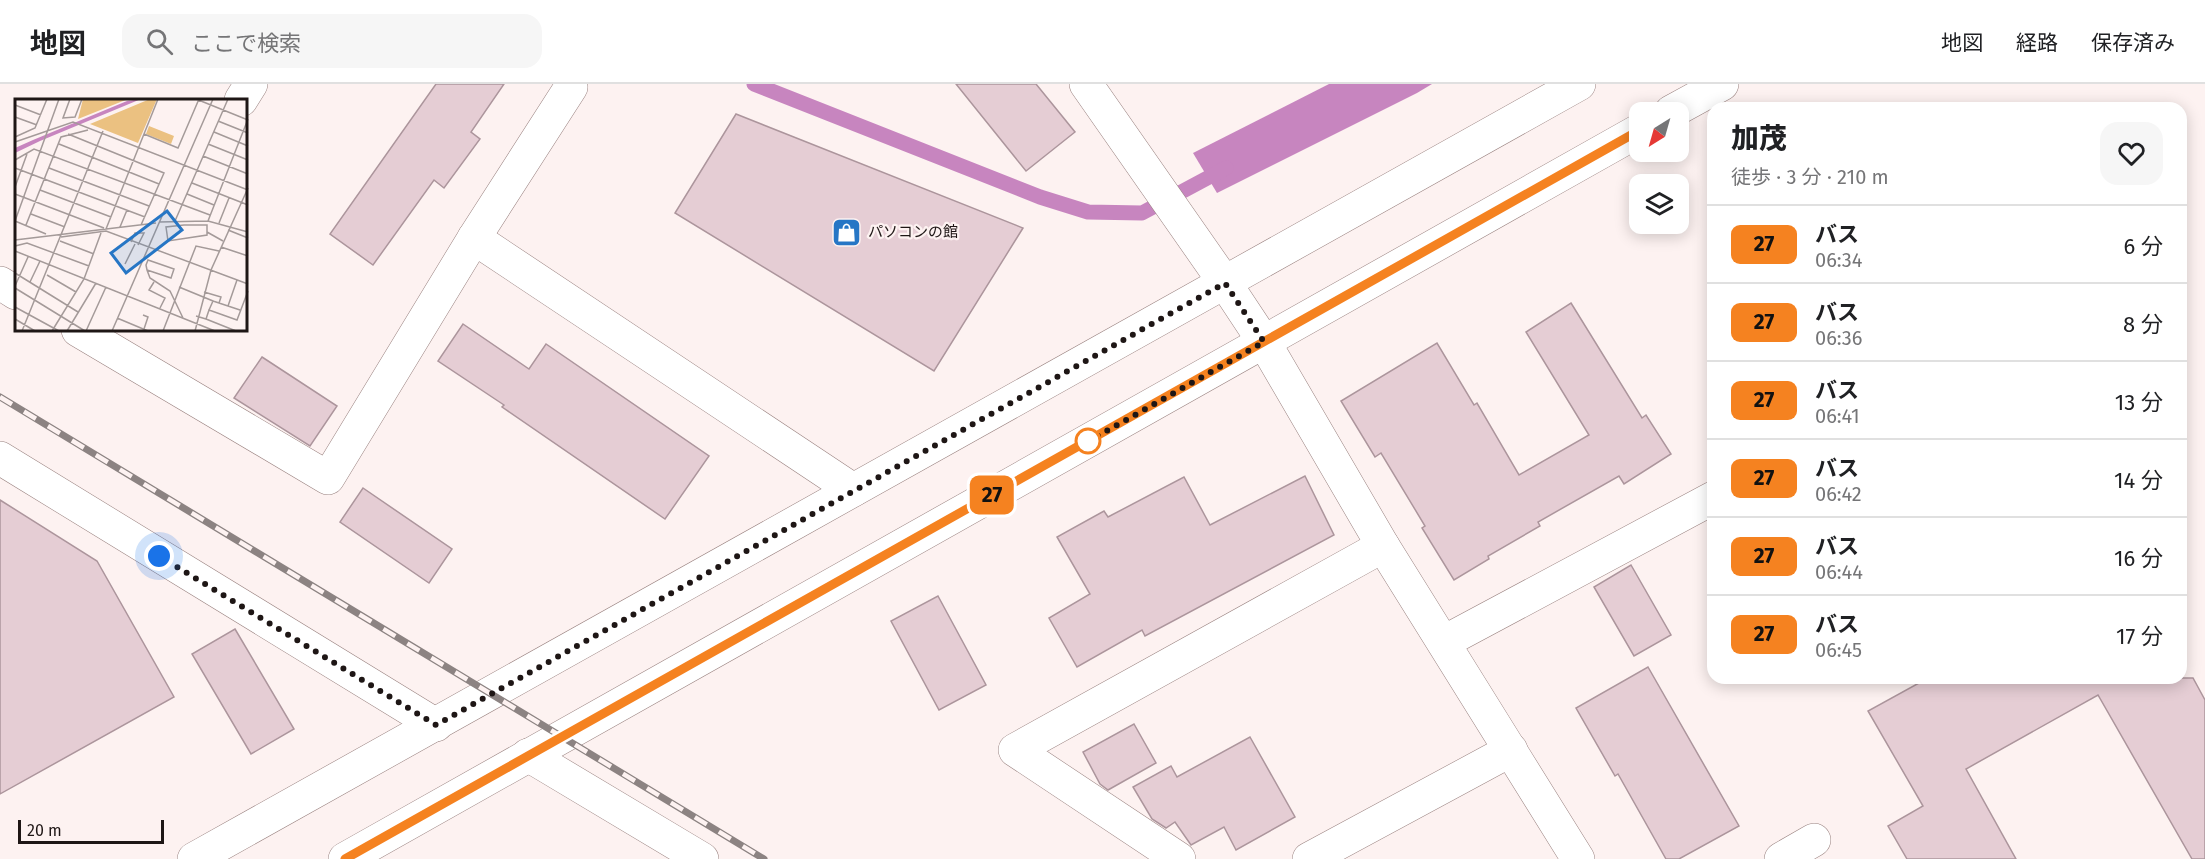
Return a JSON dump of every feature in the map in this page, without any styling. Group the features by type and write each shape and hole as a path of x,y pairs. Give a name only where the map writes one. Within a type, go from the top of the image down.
{"street":[{"path":"242,99 251,84"},
{"path":"93,334 328,478 474,238 571,87 570,84"},
{"path":"1086,84 1264,342 1383,546 1578,859"},
{"path":"194,859 1579,84"},
{"path":"1689,102 1722,84"},
{"path":"345,859 1629,136"},
{"path":"474,238 852,490"},
{"path":"0,283 15,292"},
{"path":"0,459 436,725"},
{"path":"1444,642 1707,501"},
{"path":"1179,859 1016,750 1383,546"},
{"path":"1309,859 1511,750"},
{"path":"528,754 702,859"},
{"path":"1781,859 1814,840"}],"shaded area":[{"path":"1329,84 1432,84 1217,193 1193,153"}],"building":[{"path":"436,84 504,84 471,132 480,139 444,188 434,180 373,265 330,234"},
{"path":"956,84 1036,84 1075,132 1026,171"},
{"path":"736,114 1023,228 934,371 675,213"},
{"path":"1571,303 1642,418 1646,415 1671,454 1624,484 1619,476 1538,522 1540,526 1488,556 1489,559 1454,580 1422,528 1425,526 1381,453 1375,457 1341,401 1437,343 1474,405 1477,403 1519,475 1589,435 1526,332"},
{"path":"463,324 529,369 546,344 709,456 665,519 438,361"},
{"path":"262,357 337,406 310,446 234,398"},
{"path":"1305,476 1334,535 1145,636 1142,630 1077,667 1049,618 1090,594 1057,537 1104,511 1108,517 1184,477 1210,525"},
{"path":"363,488 452,549 429,583 340,522"},
{"path":"0,500 97,561 174,697 0,794"},
{"path":"1631,565 1671,635 1634,656 1594,587"},
{"path":"938,596 986,685 939,710 891,621"},
{"path":"235,629 294,729 251,754 192,654"},
{"path":"1648,667 1739,826 1679,859 1666,859 1618,774 1615,776 1576,708"},
{"path":"2187,678 2193,678 2205,700 2205,859 2192,859 2098,695 1966,769 2016,859 1907,859 1888,826 1923,806 1868,711 1917,684 2187,684"},
{"path":"1134,724 1156,763 1108,790 1100,784 1083,752"},
{"path":"1250,737 1295,817 1236,850 1224,827 1191,845 1175,822 1166,828 1152,819 1133,787 1171,766 1177,777"}],"waterway":[{"path":"754,84 1040,197 1088,212 1142,213 1226,168"}],"railway":[{"path":"0,397 764,859"}],"bus line":[{"name":"27","path":"345,859 1629,136"}],"place":[{"name":"パソコンの館","path":"847,232"}],"route":[{"path":"159,556 436,725 1225,283 1264,342 1080,446 1088,441"}]}
